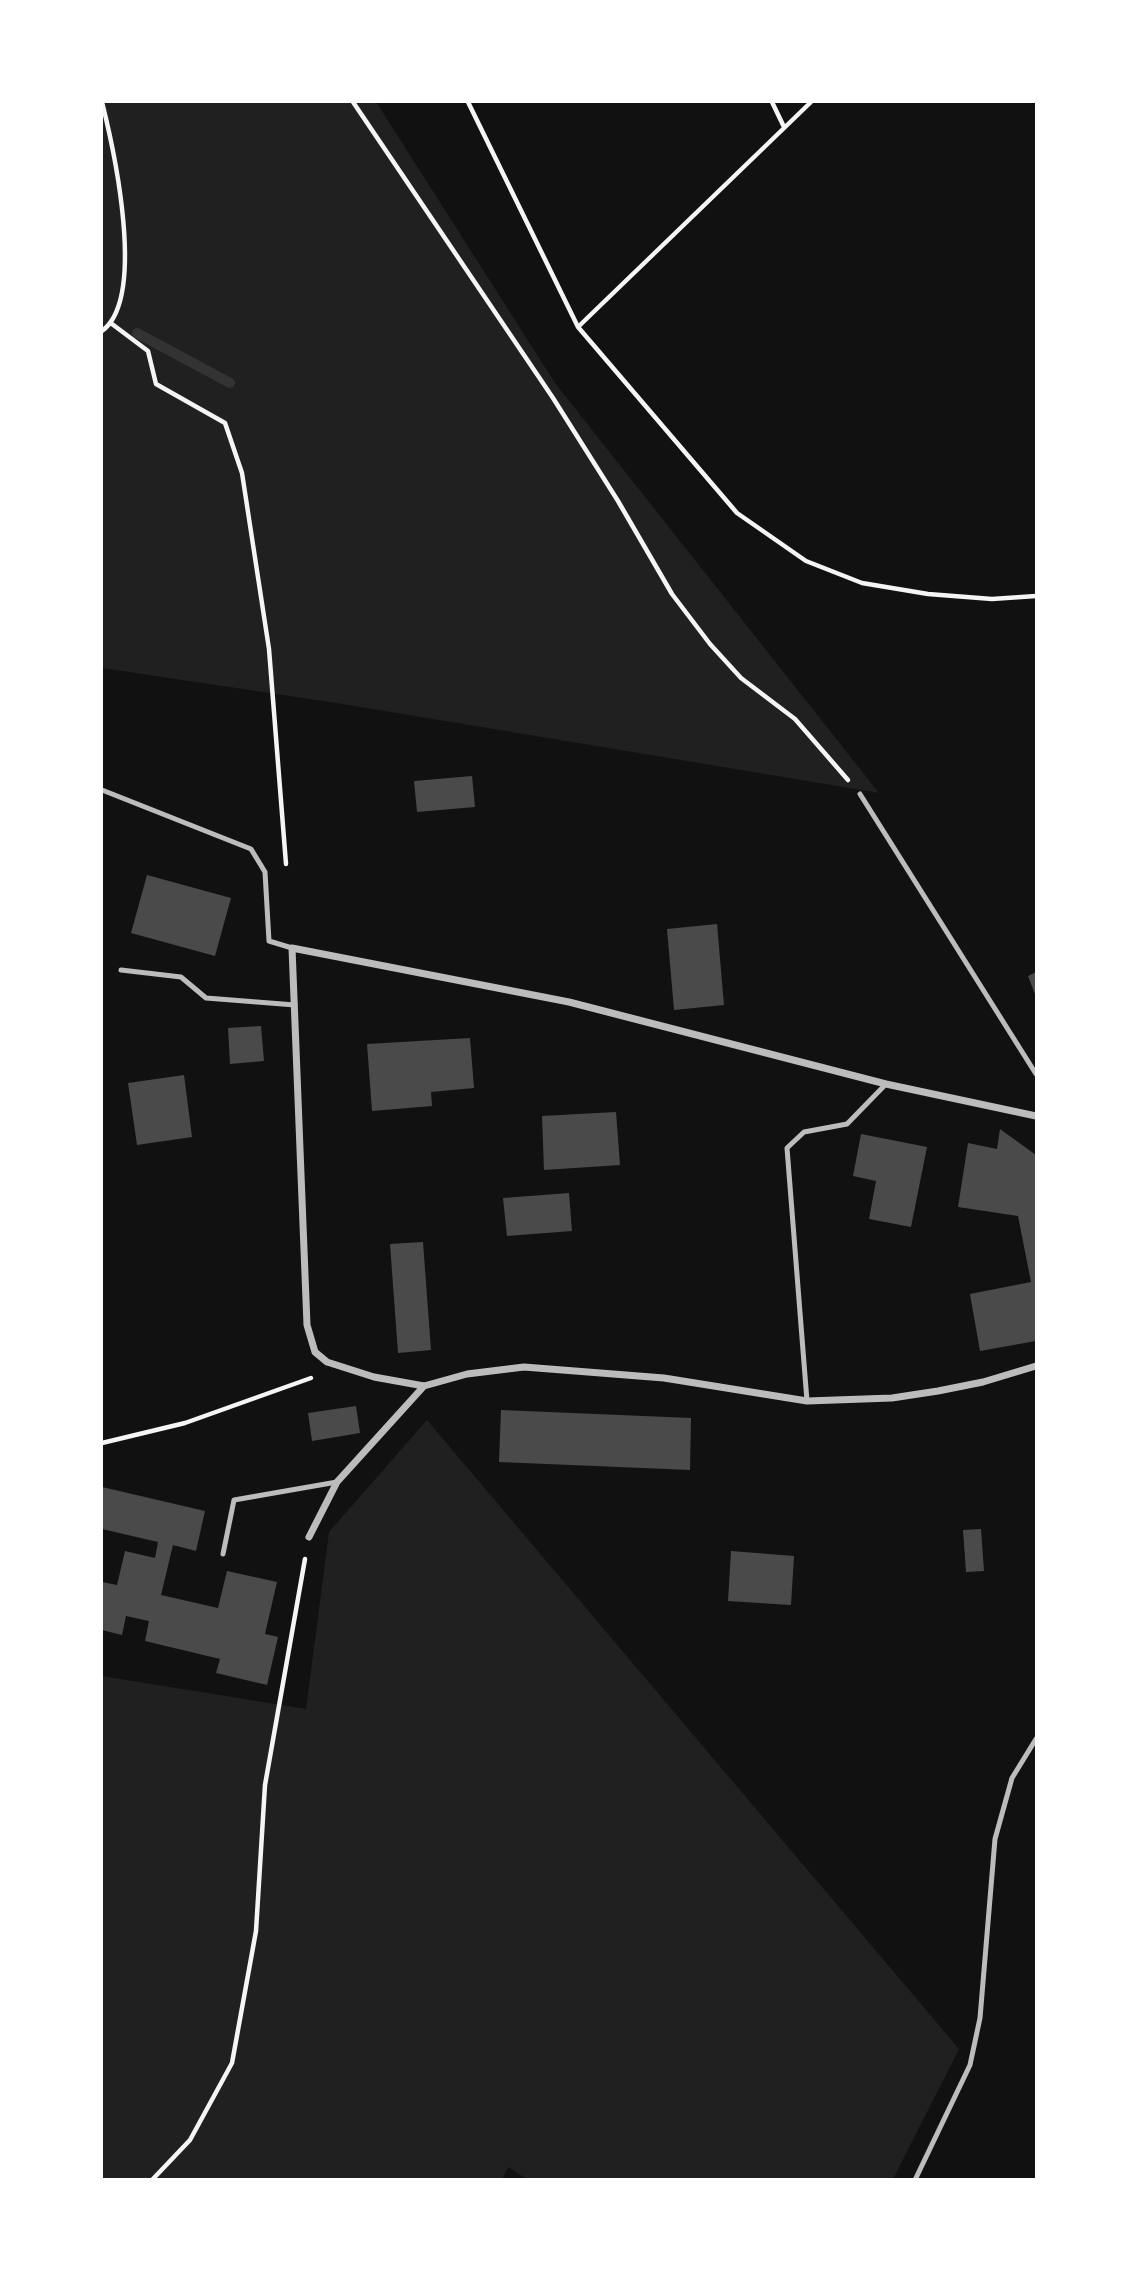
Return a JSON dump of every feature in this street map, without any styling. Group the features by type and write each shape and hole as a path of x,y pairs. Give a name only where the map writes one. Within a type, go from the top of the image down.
{"street":[{"path":"1037,1116 886,1084 569,1002 292,948 307,1325 315,1352 327,1362 373,1377 424,1385 467,1374 524,1367 664,1378 807,1401 892,1398 983,1382 1037,1366"},
{"path":"309,1537 337,1482 424,1385"}],"lane":[{"path":"102,790 251,849 265,873 269,941 292,948"},
{"path":"860,794 1037,1074"},
{"path":"121,970 181,977 206,998 295,1005"},
{"path":"807,1401 787,1148 804,1132 847,1124 886,1084"},
{"path":"223,1554 234,1500 337,1482"},
{"path":"915,2179 970,2065 979,2018 995,1839 1012,1778 1037,1739"}],"path":[{"path":"102,102 124,226 124,285 112,324 102,331"},
{"path":"354,102 553,398 618,501 672,594 710,644 741,678 794,719 860,794"},
{"path":"468,102 578,327 737,513 806,561 862,583 928,594 992,599 1037,596"},
{"path":"772,102 784,127"},
{"path":"578,327 811,102"},
{"path":"112,324 148,351 156,384 225,422 242,473 269,649 286,867"},
{"path":"102,1443 185,1423 320,1375 334,1365"},
{"path":"152,2179 190,2140 232,2063 256,1931 265,1785 309,1537"}],"shaded area":[{"path":"102,102 376,102 555,383 879,793 343,704 102,668"},
{"path":"427,1420 959,2049 893,2179 528,2180 508,2167 502,2180 102,2179 102,1676 306,1709 329,1532"}],"building":[{"path":"472,776 475,807 417,812 414,781"},
{"path":"147,875 231,898 215,956 131,933"},
{"path":"717,924 724,1005 674,1010 667,929"},
{"path":"1036,972 1036,997 1028,976"},
{"path":"261,1026 264,1061 230,1064 228,1028"},
{"path":"470,1038 474,1088 431,1092 432,1106 372,1111 367,1044"},
{"path":"184,1075 192,1137 137,1145 128,1083"},
{"path":"616,1112 620,1165 544,1170 542,1116"},
{"path":"1000,1129 1036,1155 1036,1341 980,1351 970,1294 1031,1282 1018,1216 958,1207 968,1143 997,1149"},
{"path":"861,1134 927,1147 911,1227 869,1219 876,1181 853,1176"},
{"path":"569,1193 572,1231 507,1236 503,1198"},
{"path":"423,1242 431,1350 398,1353 390,1244"},
{"path":"356,1406 360,1433 312,1441 308,1413"},
{"path":"501,1410 691,1418 690,1470 499,1462"},
{"path":"102,1487 205,1511 196,1551 173,1545 161,1595 218,1608 227,1571 277,1582 265,1634 278,1637 267,1685 216,1673 220,1659 145,1641 149,1621 126,1616 122,1635 102,1630 102,1582 117,1585 125,1551 155,1558 158,1542 102,1529"},
{"path":"981,1529 984,1571 966,1572 963,1530"},
{"path":"731,1551 794,1556 791,1605 728,1601"}],"waterway":[{"path":"137,333 230,383"}]}
